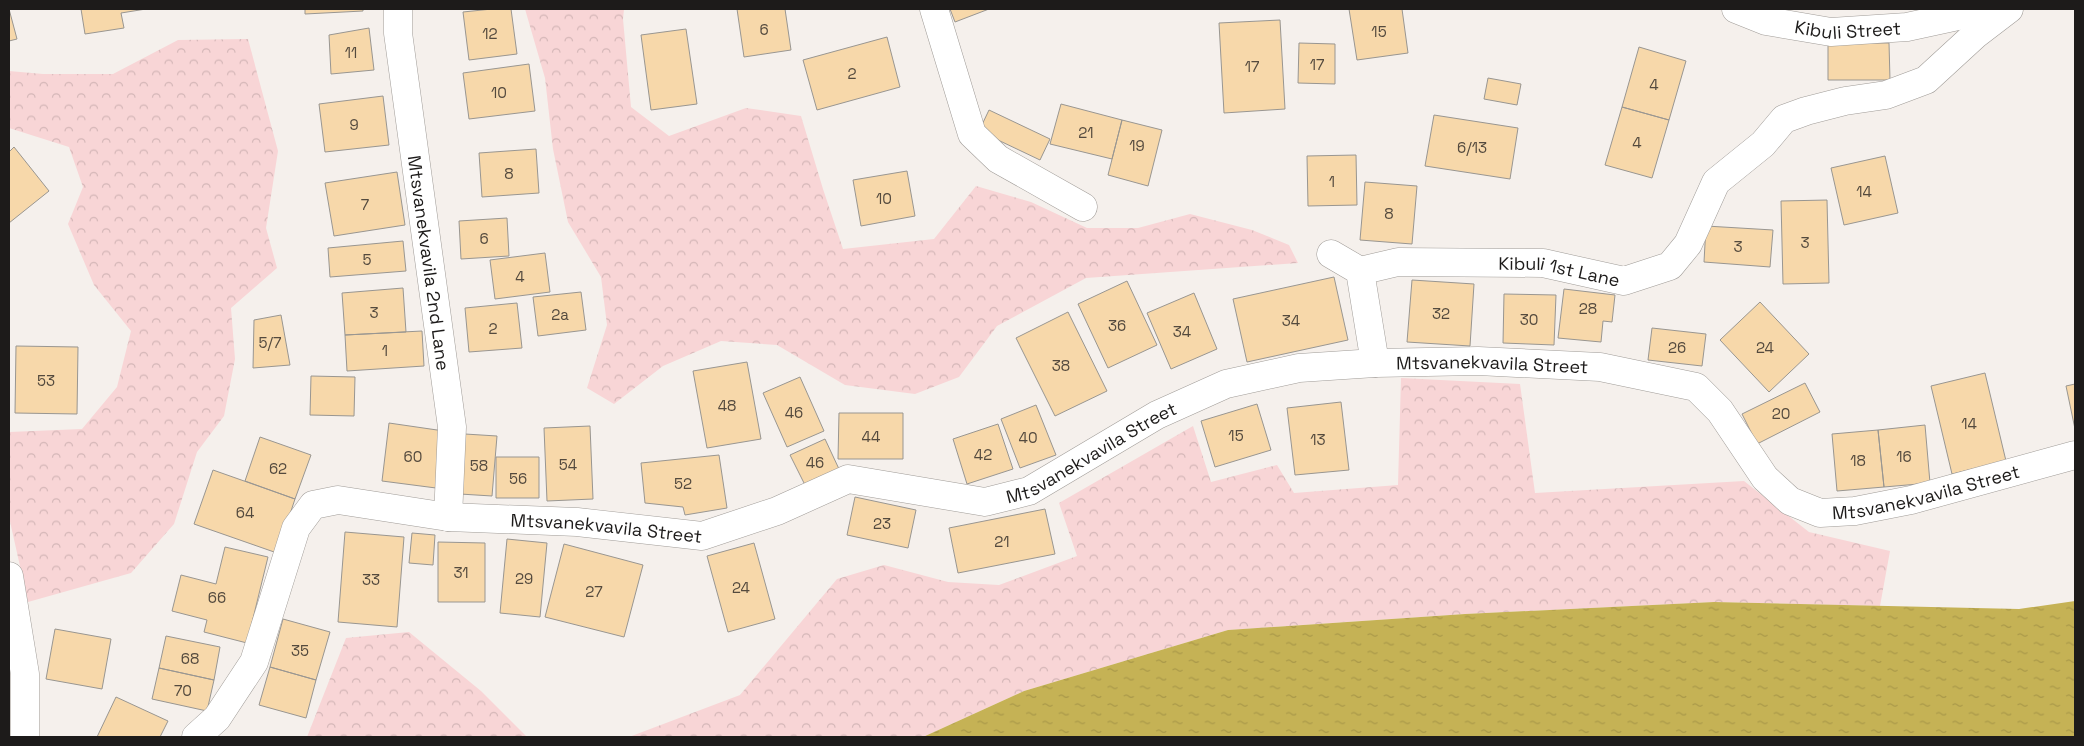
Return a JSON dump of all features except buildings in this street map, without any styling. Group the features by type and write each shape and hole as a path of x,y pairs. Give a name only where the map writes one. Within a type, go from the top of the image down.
{"street":[{"name":"Mtsvanekvavila 2nd Lane","path":"398,9 398,33 452,427 448,517"},
{"path":"934,9 972,134 998,159 1083,207"},
{"name":"Kibuli Street","path":"1736,9 1766,21 1831,32 1907,27 1990,9"},
{"name":"Kibuli 1st Lane","path":"1360,270 1398,262 1543,263 1624,281 1670,266 1688,244 1716,182 1763,144 1784,119 1845,101 1886,95 1926,80 1975,35 2009,9"},
{"path":"1331,254 1360,270 1375,363"},
{"name":"Mtsvanekvavila Street","path":"196,737 217,718 254,662 296,528 313,505 338,500 448,517 577,522 702,536 777,511 848,479 985,502 1029,491 1156,415 1226,384 1299,368 1375,363 1478,361 1600,367 1696,386 1720,411 1765,478 1790,501 1820,513 1854,512 1911,500 2075,455"},
{"path":"9,576 25,674 25,737"}],"green space":[{"path":"525,9 624,9 623,19 631,107 669,136 746,108 801,116 843,249 934,239 976,186 1031,202 1087,228 1138,228 1190,214 1252,230 1289,245 1298,263 1086,278 997,326 959,377 915,394 845,385 777,345 721,341 663,366 614,404 587,388 607,325 601,277 568,222 553,149 545,78"},
{"path":"248,39 278,151 266,228 277,268 231,308 235,359 224,416 197,452 174,524 131,573 28,602 9,517 9,432 82,429 117,387 131,331 94,285 68,224 83,187 69,147 9,128 9,71 43,74 113,74 178,40"},
{"path":"1401,378 1520,384 1535,493 1744,481 1809,532 1890,551 1880,606 1714,602 1465,614 1228,630 1024,691 923,737 629,737 740,695 837,579 884,565 948,582 999,585 1077,556 1059,503 1193,426 1211,482 1277,465 1294,493 1398,485"},
{"path":"409,632 481,691 527,737 307,737 346,638"}],"water":[{"path":"2075,601 2075,737 923,737 1024,691 1228,630 1465,614 1714,602 2019,609"}]}
